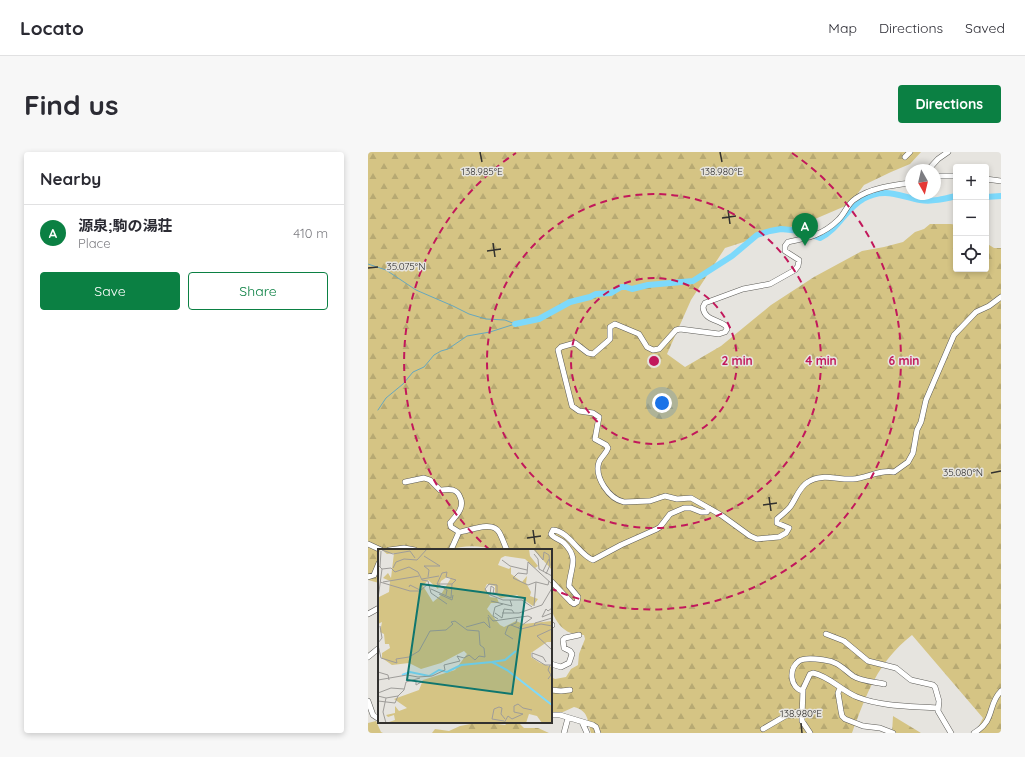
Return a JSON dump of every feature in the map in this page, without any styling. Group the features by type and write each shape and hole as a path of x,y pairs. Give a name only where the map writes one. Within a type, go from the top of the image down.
{"street":[{"path":"904,157 910,152"},
{"path":"933,164 948,152"},
{"path":"941,176 953,176"},
{"path":"989,179 1001,181"},
{"path":"905,184 887,187 860,196 849,203 839,220 821,233 812,237 788,242 785,246 785,251 799,260 798,266 795,270 770,284 743,289 705,303 703,307 704,314 726,326 727,329 725,332 719,334 680,329 676,330 659,349 653,350 647,347 639,334 615,324 610,327 610,339 593,354 588,353 575,343 563,345 558,350 572,406 579,411 594,413 598,417 594,439 606,445 608,448 600,461 598,469 603,484 611,494 618,500 624,502 650,501 665,496 677,499 691,498 721,515 753,538 779,538 786,533 789,528 777,523 777,519 790,508 802,487 809,481 822,476 835,479 856,479 888,471 896,471 908,462 913,453 917,430 921,422 926,400 954,335 976,312 1001,297"},
{"path":"405,482 424,478 430,480 440,490 451,489 456,491 460,497 462,506 450,524 451,527 459,532 484,527 495,529 499,532 507,549"},
{"path":"552,582 571,602 574,604 577,602 578,597 569,586 574,562 572,553 564,543 553,537 553,530 574,543 586,556 593,560 621,544 657,529 668,516 674,512 688,508 706,512 709,508"},
{"path":"451,549 459,532"},
{"path":"368,544 380,549"},
{"path":"396,549 410,549"},
{"path":"368,577 374,575 378,565"},
{"path":"368,614 378,609"},
{"path":"826,634 844,641 868,661 896,668 911,680 933,685 939,701 937,708 951,733"},
{"path":"552,664 561,667 569,663 572,654 562,645 563,640 565,638 579,636"},
{"path":"368,657 378,649"},
{"path":"803,691 799,690 792,682 792,677 795,666 803,659 835,662 854,677 884,684"},
{"path":"810,733 802,721 803,691 804,685 813,674 823,677 859,698 883,704 937,708"},
{"path":"840,688 839,698 843,718 847,721 863,726 880,728 893,733"},
{"path":"552,690 570,690"},
{"path":"974,733 983,727 988,721 1000,693"},
{"path":"368,701 370,711 378,718"},
{"path":"763,729 787,715 802,711"},
{"path":"552,715 560,715 593,724 598,733"},
{"path":"564,733 568,718"},
{"path":"582,722 588,733"}],"green space":[{"path":"368,152 921,152 910,164 905,164 905,166 864,185 850,204 815,219 725,248 691,300 667,354 685,367 721,346 771,305 814,277 862,251 903,242 915,232 924,229 930,224 953,224 953,272 989,272 989,245 994,248 1001,248 1001,733 975,733 983,718 912,635 890,656 874,680 852,733 591,733 587,717 579,709 574,707 563,712 552,712 552,678 555,679 566,677 571,669 578,665 579,654 585,639 584,635 571,633 564,629 558,623 552,612 552,549 492,549 472,546 452,549 378,549 378,583 368,580"},
{"path":"893,716 921,733 892,733"},
{"path":"376,721 381,732 383,733 368,733 368,723"},
{"path":"476,723 505,725 507,723 519,723 524,728 538,728 549,733 432,733 435,729 449,731 460,726"}],"waterway":[{"path":"515,324 539,319 570,302 596,294 611,293 621,287 632,289 648,285 693,281 732,256 757,235 770,231 781,229 801,231 820,238 827,234 857,203 871,195 885,193 929,201 953,197"},
{"path":"989,197 1001,196"},
{"path":"368,264 386,270 416,290 469,314 486,319 505,320 515,324"},
{"path":"378,410 386,398 403,384 413,372 424,367 434,355 448,349 467,336 490,332 515,324"}],"place":[{"name":"源泉;駒の湯荘","path":"805,246"}]}
